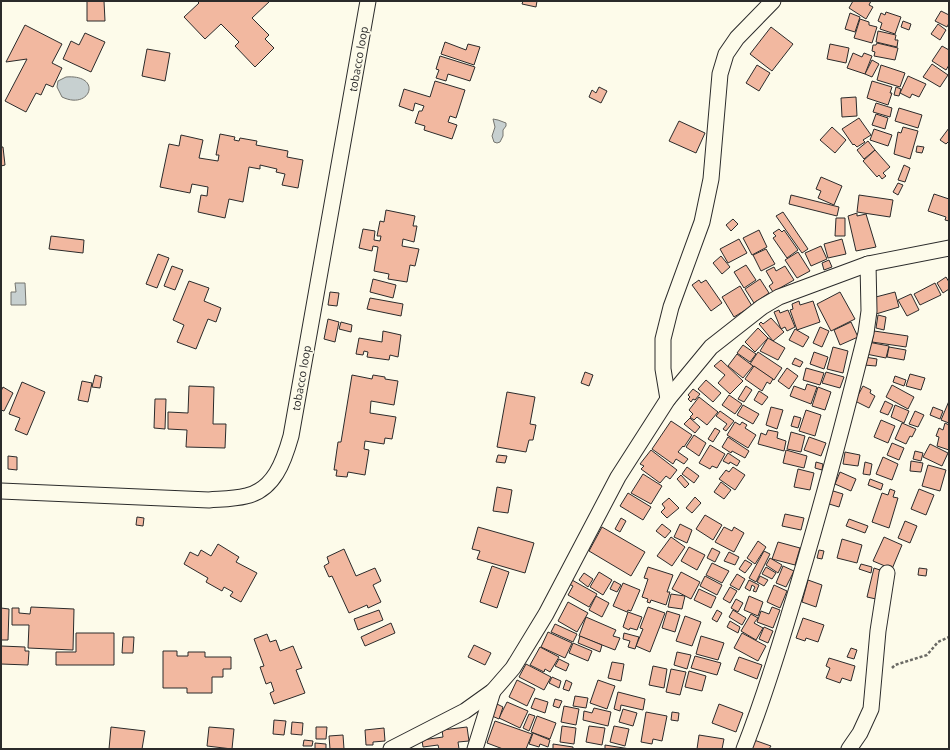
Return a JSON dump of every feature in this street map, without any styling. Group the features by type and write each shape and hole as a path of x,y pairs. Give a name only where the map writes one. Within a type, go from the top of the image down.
{"street":[{"name":"tobacco loop","path":"1,491 209,500 232,499 247,496 260,491 277,473 283,462 291,436 368,1"},
{"path":"668,399 663,369 663,339 671,307 702,222 711,179 720,74 726,54 737,38 773,1"},
{"path":"391,749 465,711 493,691 513,668 546,614 618,477 668,399 711,348 762,307 779,297 868,264 949,248"},
{"path":"744,749 754,724 782,638 833,463 866,333 869,311 868,264"},
{"path":"849,749 860,733 871,709 878,631 887,573"},
{"path":"475,749 493,691"}],"path":[{"path":"874,686 895,665 927,655 938,642 949,637"}],"shaded area":[{"path":"66,77 78,78 85,81 89,86 89,91 86,96 80,99 72,100 62,97 57,87 58,81"},
{"path":"493,119 506,123 503,130 503,136 500,142 497,143 494,142 492,136 495,127"},
{"path":"15,283 25,283 26,305 11,305 11,292 16,292"}],"building":[{"path":"87,1 104,1 105,21 87,21"},
{"path":"197,1 270,1 252,18 269,35 265,39 274,48 255,67 235,46 239,42 221,24 205,39 184,17 199,3"},
{"path":"523,1 537,1 536,7 522,4"},
{"path":"853,1 871,1 869,5 873,7 866,19 849,8"},
{"path":"941,11 949,15 949,23 947,27 935,21"},
{"path":"886,12 901,17 895,34 880,29 882,23 878,21 881,13 885,15"},
{"path":"850,13 860,17 855,32 845,29"},
{"path":"860,19 869,22 869,25 877,27 872,43 854,38"},
{"path":"903,21 911,24 909,30 901,27"},
{"path":"938,24 946,30 940,40 931,34"},
{"path":"25,25 62,44 52,63 62,68 53,87 46,84 41,95 36,93 26,112 5,101 27,59 6,62"},
{"path":"771,27 793,44 772,71 750,54"},
{"path":"878,31 896,35 895,40 898,40 897,47 876,42"},
{"path":"85,33 105,42 91,72 63,59 71,41 79,45"},
{"path":"445,42 466,50 468,44 480,47 474,65 441,54"},
{"path":"877,43 898,48 895,60 874,56 875,52 872,51 873,45 876,45"},
{"path":"830,44 849,48 846,63 827,59"},
{"path":"942,46 949,50 949,65 946,70 932,61"},
{"path":"147,49 170,53 165,81 142,76"},
{"path":"853,53 862,57 864,53 872,56 865,74 847,68"},
{"path":"440,56 475,67 470,81 448,74 446,81 436,78 439,70 436,69"},
{"path":"872,60 879,64 872,77 865,74"},
{"path":"932,64 948,75 940,87 923,77"},
{"path":"757,65 770,73 759,91 746,83"},
{"path":"881,65 905,73 900,87 877,80"},
{"path":"908,76 926,84 919,97 912,94 910,98 900,93"},
{"path":"435,81 465,90 456,118 450,116 448,122 457,125 452,139 424,130 425,126 415,123 419,111 422,111 424,106 415,103 413,111 399,106 404,89 430,97"},
{"path":"872,81 892,87 890,93 892,93 888,105 867,98"},
{"path":"599,87 607,91 601,103 589,97 592,90 596,93"},
{"path":"896,87 901,89 899,96 894,95"},
{"path":"856,97 857,116 842,117 841,98"},
{"path":"876,103 892,108 890,117 873,112"},
{"path":"899,108 922,115 918,128 895,121"},
{"path":"876,114 888,118 885,129 872,125"},
{"path":"859,118 871,135 863,140 865,142 857,147 854,144 853,145 842,129"},
{"path":"679,121 705,133 696,153 669,141"},
{"path":"832,127 846,140 835,153 820,140"},
{"path":"903,127 918,131 910,159 894,154 898,132 901,133"},
{"path":"949,128 949,143 948,142 946,144 940,140"},
{"path":"874,129 892,135 888,146 870,140"},
{"path":"220,134 235,137 234,140 239,141 240,138 257,141 256,145 288,151 287,157 303,160 298,188 282,185 285,174 276,172 277,169 260,165 260,169 249,167 243,202 229,199 225,218 198,212 201,195 207,196 208,187 192,184 190,193 160,187 169,144 179,146 181,135 203,140 199,158 218,161 219,155 216,155"},
{"path":"868,141 875,150 864,159 857,150"},
{"path":"917,146 924,147 922,153 916,152"},
{"path":"1,147 3,147 5,165 1,166"},
{"path":"875,150 890,167 883,173 886,176 882,179 879,175 877,177 863,161"},
{"path":"904,165 910,168 905,182 898,180"},
{"path":"821,177 842,186 834,205 818,198 821,191 816,189"},
{"path":"898,183 903,185 898,195 893,192"},
{"path":"934,194 949,199 949,221 945,220 946,217 928,211"},
{"path":"791,195 839,207 837,216 789,204"},
{"path":"859,195 893,200 890,217 857,212"},
{"path":"386,210 415,216 413,226 417,226 414,242 403,239 402,246 419,249 415,266 410,265 407,282 388,279 389,274 374,271 378,247 373,246 372,251 359,248 363,229 375,231 374,240 380,241 381,236 377,236 380,221 384,222"},
{"path":"783,212 808,249 802,253 776,216"},
{"path":"857,213 857,216 866,214 876,247 856,251 848,216"},
{"path":"836,218 845,218 845,236 835,236"},
{"path":"733,219 738,224 731,231 726,225"},
{"path":"779,229 782,232 784,230 798,250 787,258 773,238 776,236 773,233"},
{"path":"759,230 767,247 752,255 743,238"},
{"path":"51,236 84,240 83,253 49,249"},
{"path":"739,239 747,253 728,263 720,249"},
{"path":"842,239 846,254 828,258 824,244"},
{"path":"821,246 827,259 811,266 805,253"},
{"path":"766,249 775,264 761,271 753,255"},
{"path":"798,252 810,271 797,278 785,260"},
{"path":"158,254 169,258 157,288 146,284"},
{"path":"721,256 730,267 722,274 713,263"},
{"path":"829,260 832,267 824,270 822,263"},
{"path":"746,265 756,280 744,288 734,272"},
{"path":"172,266 183,270 175,290 164,286"},
{"path":"785,266 794,280 773,292 769,286 773,283 766,271 774,267 776,271"},
{"path":"946,277 949,282 949,289 943,293 937,283"},
{"path":"373,279 396,285 393,298 370,292"},
{"path":"760,279 769,293 754,303 745,289"},
{"path":"699,280 701,283 706,280 722,303 711,311 692,285"},
{"path":"189,281 209,288 204,301 221,308 216,322 208,319 196,349 177,342 184,325 173,320"},
{"path":"935,283 941,295 920,305 914,294"},
{"path":"740,286 752,306 734,317 722,297"},
{"path":"330,292 339,293 337,306 328,305"},
{"path":"840,292 855,319 831,331 817,304"},
{"path":"895,292 899,307 876,314 872,298"},
{"path":"911,294 919,310 907,316 898,300"},
{"path":"370,298 403,304 401,316 367,309"},
{"path":"799,301 800,305 813,301 820,322 797,330 790,310 793,309 792,304"},
{"path":"779,310 780,313 788,310 795,327 787,331 785,327 781,329 774,312"},
{"path":"878,315 886,317 884,330 876,328"},
{"path":"771,318 784,332 773,341 759,324 761,322 763,324"},
{"path":"328,319 339,322 335,342 324,339"},
{"path":"341,322 352,325 351,332 339,329"},
{"path":"851,322 858,337 840,345 834,330"},
{"path":"820,327 829,331 822,347 813,343"},
{"path":"758,328 768,338 755,352 745,342"},
{"path":"795,329 809,337 803,347 789,340"},
{"path":"383,331 401,335 398,357 390,355 389,360 367,357 368,352 364,351 363,355 356,354 359,338 382,342"},
{"path":"874,331 908,336 906,347 872,342"},
{"path":"768,338 785,348 778,360 760,351"},
{"path":"868,342 889,346 886,358 866,354"},
{"path":"743,345 756,354 750,362 737,353"},
{"path":"833,347 848,351 843,373 827,369"},
{"path":"889,347 906,350 904,360 887,357"},
{"path":"758,352 782,368 774,380 750,364"},
{"path":"814,352 828,357 824,369 810,364"},
{"path":"737,354 753,366 743,378 728,366"},
{"path":"865,357 877,359 876,366 864,365"},
{"path":"795,358 803,362 800,367 792,364"},
{"path":"721,360 743,381 730,394 718,383 725,375 714,366"},
{"path":"754,366 773,379 770,384 767,382 762,391 745,379"},
{"path":"787,368 798,376 789,389 778,381"},
{"path":"806,368 824,373 820,385 803,380"},
{"path":"585,372 593,375 589,386 581,383"},
{"path":"826,372 844,377 840,388 822,383"},
{"path":"910,374 925,378 921,390 906,386"},
{"path":"95,375 102,377 100,388 92,387"},
{"path":"352,375 372,379 373,375 398,381 394,405 371,401 370,413 396,417 392,439 385,438 384,444 365,441 364,449 369,450 365,475 348,472 347,477 336,476 337,470 334,470 338,442 341,442"},
{"path":"895,376 906,380 904,386 893,382"},
{"path":"706,380 721,393 713,402 698,389"},
{"path":"82,381 92,383 88,402 78,400"},
{"path":"22,382 45,392 27,435 15,430 20,418 9,414"},
{"path":"807,384 817,387 811,404 790,396 794,386 805,390"},
{"path":"892,385 914,397 908,409 886,397"},
{"path":"189,386 214,387 213,424 226,424 225,448 186,447 187,430 168,429 168,412 188,413"},
{"path":"746,386 752,390 744,402 738,399"},
{"path":"863,386 871,390 870,393 875,396 869,408 855,401"},
{"path":"3,387 13,393 4,411 1,410 1,391"},
{"path":"818,387 831,392 825,410 812,406"},
{"path":"693,389 700,394 691,402 688,399 690,397 688,395"},
{"path":"759,391 768,397 762,405 754,400"},
{"path":"507,392 535,397 530,424 536,425 533,440 529,440 526,452 497,447"},
{"path":"729,395 742,404 735,414 722,405"},
{"path":"699,397 718,412 707,425 697,417 694,420 690,417 693,414 689,410"},
{"path":"155,399 166,399 165,429 154,428"},
{"path":"885,401 893,405 888,415 880,412"},
{"path":"949,401 949,423 941,420"},
{"path":"743,405 759,414 753,424 737,415"},
{"path":"895,405 909,411 904,423 891,417"},
{"path":"771,407 783,410 777,429 766,425"},
{"path":"933,407 943,411 940,419 930,415"},
{"path":"806,410 821,415 815,436 799,431"},
{"path":"720,411 734,421 726,431 723,429 727,424 716,416"},
{"path":"915,411 924,415 918,427 909,424"},
{"path":"794,416 801,418 798,428 791,426"},
{"path":"690,418 700,427 695,433 684,424"},
{"path":"881,420 895,426 888,443 874,437"},
{"path":"671,421 692,435 684,447 683,446 678,452 688,459 684,464 676,459 673,464 652,449"},
{"path":"735,422 740,425 742,422 747,425 745,428 756,435 748,448 727,435"},
{"path":"902,423 916,429 906,444 895,439"},
{"path":"945,423 949,425 949,450 937,446 939,437 936,436 939,428 943,430"},
{"path":"715,428 720,431 713,442 708,439"},
{"path":"768,430 778,432 777,438 786,441 784,451 758,444 761,433 766,435"},
{"path":"791,432 805,436 801,452 787,449"},
{"path":"694,435 706,443 699,456 686,447"},
{"path":"728,437 749,451 745,458 732,451 731,453 722,447"},
{"path":"809,437 826,443 821,456 804,450"},
{"path":"892,443 904,448 899,460 887,455"},
{"path":"930,444 948,453 942,466 923,457"},
{"path":"710,445 725,454 717,468 712,466 710,469 699,463"},
{"path":"651,450 677,470 670,479 666,476 660,483 641,469 644,466 640,464"},
{"path":"786,450 807,456 804,468 783,463"},
{"path":"915,451 923,453 921,461 913,459"},
{"path":"845,452 860,455 858,466 843,464"},
{"path":"728,453 740,461 737,466 730,462 729,464 723,461"},
{"path":"498,455 507,456 505,463 496,462"},
{"path":"8,456 17,457 17,470 8,469"},
{"path":"883,457 898,464 892,480 876,474"},
{"path":"911,461 923,463 921,472 910,471"},
{"path":"816,462 823,464 822,470 815,468"},
{"path":"865,462 872,464 870,475 863,474"},
{"path":"928,465 946,470 940,491 922,486"},
{"path":"687,467 699,476 694,483 682,474"},
{"path":"733,467 745,475 735,490 719,479 726,470 729,472"},
{"path":"798,469 814,473 810,490 794,487"},
{"path":"840,472 856,479 851,491 835,484"},
{"path":"643,474 662,486 651,504 631,493"},
{"path":"681,475 689,484 685,488 677,479"},
{"path":"870,479 883,484 881,490 868,485"},
{"path":"721,482 731,490 724,499 714,492"},
{"path":"497,487 512,490 508,513 493,511"},
{"path":"890,489 895,491 893,497 898,498 889,528 872,522 882,493 888,495"},
{"path":"919,489 934,495 926,515 911,509"},
{"path":"830,490 843,494 839,507 826,503"},
{"path":"628,493 651,507 643,520 620,506"},
{"path":"695,497 701,503 692,513 686,508"},
{"path":"669,498 679,508 667,518 661,512 665,508 662,504"},
{"path":"785,514 804,518 801,530 782,526"},
{"path":"705,515 722,525 713,540 696,529"},
{"path":"137,517 144,518 143,526 136,525"},
{"path":"621,518 626,521 620,532 615,529"},
{"path":"849,519 868,526 865,533 846,526"},
{"path":"905,521 917,526 910,543 898,538"},
{"path":"662,524 671,531 665,538 656,531"},
{"path":"680,524 692,530 687,543 674,537"},
{"path":"478,527 534,543 525,573 477,559 480,551 472,549"},
{"path":"602,527 645,552 631,576 589,551"},
{"path":"724,527 732,531 734,527 744,533 734,552 715,542"},
{"path":"671,537 685,547 672,566 657,556"},
{"path":"884,537 902,545 892,569 873,561"},
{"path":"842,539 862,545 857,563 837,558"},
{"path":"758,541 766,547 755,564 747,558"},
{"path":"778,542 800,548 795,565 772,559"},
{"path":"218,544 239,557 236,562 257,573 241,602 230,596 233,592 224,587 222,591 206,582 208,578 184,564 190,552 198,556 201,550 211,556"},
{"path":"689,547 705,555 697,570 681,561"},
{"path":"712,548 720,552 715,562 707,558"},
{"path":"344,549 356,576 375,568 381,581 373,585 381,602 368,608 367,605 349,613 332,576 329,577 324,566 329,563 327,557"},
{"path":"819,550 824,551 822,559 817,558"},
{"path":"764,551 770,554 756,582 749,578"},
{"path":"729,552 739,557 735,565 724,561"},
{"path":"770,558 782,565 778,573 766,565"},
{"path":"745,560 752,564 745,573 739,569"},
{"path":"712,563 729,571 722,583 706,575"},
{"path":"861,564 872,567 871,573 859,569"},
{"path":"492,566 509,572 497,608 480,602"},
{"path":"783,566 794,571 786,587 776,583"},
{"path":"648,567 673,575 667,592 670,592 666,605 651,600 650,603 647,602 648,599 642,597 648,579 644,578"},
{"path":"766,567 776,573 772,579 762,574"},
{"path":"874,568 883,571 876,599 867,597"},
{"path":"919,568 927,569 926,576 918,575"},
{"path":"599,572 612,580 603,595 590,587"},
{"path":"681,572 700,582 691,599 672,589"},
{"path":"584,573 593,579 588,587 579,580"},
{"path":"737,574 745,579 739,590 730,585"},
{"path":"705,576 722,585 717,595 700,586"},
{"path":"760,576 768,580 764,586 757,582"},
{"path":"572,580 597,594 589,607 568,595 573,586 569,584"},
{"path":"749,580 759,585 756,592 753,591 755,587 752,585 750,591 745,588"},
{"path":"808,580 822,585 816,607 802,602"},
{"path":"614,581 621,585 617,592 610,589"},
{"path":"623,583 640,590 631,611 628,610 627,612 613,606"},
{"path":"774,585 787,591 780,608 767,602"},
{"path":"730,587 737,591 730,603 723,599"},
{"path":"699,589 716,597 711,608 694,600"},
{"path":"671,594 685,596 682,609 668,607"},
{"path":"596,596 609,603 602,617 589,610"},
{"path":"749,596 763,602 758,616 744,610"},
{"path":"736,599 743,603 738,612 731,608"},
{"path":"568,602 588,613 577,632 558,621"},
{"path":"31,607 74,609 73,650 28,648 29,625 12,625 12,608 19,608 19,613 30,614"},
{"path":"648,607 665,613 650,652 636,646 643,629 640,628"},
{"path":"772,607 780,610 773,628 757,622 761,611 769,614"},
{"path":"1,608 9,609 8,640 1,640"},
{"path":"379,610 383,620 358,630 354,619"},
{"path":"717,610 722,613 717,622 712,619"},
{"path":"733,610 746,618 742,625 729,617"},
{"path":"667,611 680,615 675,632 662,628"},
{"path":"628,612 642,617 637,630 630,628 629,630 623,627"},
{"path":"751,614 758,618 754,623 763,628 756,640 741,631"},
{"path":"685,616 701,622 692,646 676,641"},
{"path":"586,617 616,630 613,636 620,638 615,650 579,636"},
{"path":"803,618 824,625 818,642 806,638 805,641 796,638"},
{"path":"730,621 740,627 738,633 727,627"},
{"path":"391,623 395,633 365,646 361,637"},
{"path":"555,624 577,634 573,642 551,632"},
{"path":"764,627 773,631 768,643 759,639"},
{"path":"548,632 572,643 565,658 541,647"},
{"path":"76,633 114,633 114,665 56,665 56,652 76,652"},
{"path":"624,633 639,637 635,649 628,647 630,641 623,639"},
{"path":"742,633 766,646 758,661 734,648"},
{"path":"267,634 270,642 276,640 280,651 293,646 302,668 296,670 305,693 274,704 270,693 274,691 271,682 266,684 260,667 264,666 254,639"},
{"path":"580,636 602,645 600,652 578,643"},
{"path":"701,636 724,643 718,660 696,654"},
{"path":"123,637 134,637 133,653 122,653"},
{"path":"573,643 592,651 588,661 569,653"},
{"path":"474,645 491,653 485,665 468,657"},
{"path":"1,646 25,647 25,651 29,651 28,665 1,664"},
{"path":"540,647 559,657 550,672 545,669 544,672 530,665"},
{"path":"851,648 857,650 854,659 847,657"},
{"path":"163,651 177,651 177,656 188,656 188,652 205,652 205,657 231,657 231,669 223,669 223,677 212,677 212,693 187,693 187,688 163,688"},
{"path":"677,652 691,655 687,669 674,665"},
{"path":"695,656 721,663 717,675 691,668"},
{"path":"739,657 762,665 757,679 734,670"},
{"path":"829,658 855,666 851,681 842,678 840,683 826,678 830,668 826,666"},
{"path":"559,659 569,664 566,671 555,666"},
{"path":"612,662 624,664 621,681 608,678"},
{"path":"526,664 551,677 544,690 519,677"},
{"path":"653,666 667,669 664,688 649,685"},
{"path":"671,669 686,672 680,695 666,692"},
{"path":"689,671 706,676 702,691 685,687"},
{"path":"552,677 561,681 559,688 549,683"},
{"path":"517,680 535,689 527,706 509,697"},
{"path":"566,680 572,683 569,691 563,689"},
{"path":"598,680 615,686 607,709 590,703"},
{"path":"618,692 645,699 643,710 621,705 620,711 614,709"},
{"path":"575,696 588,698 586,708 573,706"},
{"path":"535,698 548,702 545,713 531,708"},
{"path":"555,699 562,701 559,708 553,706"},
{"path":"507,702 528,711 520,728 499,718"},
{"path":"497,704 503,707 499,719 492,716"},
{"path":"719,704 743,713 736,732 712,723"},
{"path":"564,706 579,709 576,725 561,722"},
{"path":"594,708 611,712 608,726 583,720 584,711 592,713"},
{"path":"623,709 637,713 633,726 619,722"},
{"path":"646,712 667,716 662,741 653,739 652,744 641,742"},
{"path":"672,712 679,713 678,721 671,720"},
{"path":"529,714 535,716 529,731 523,728"},
{"path":"537,716 556,723 550,739 531,732"},
{"path":"274,720 286,721 284,735 273,734"},
{"path":"495,721 532,734 526,749 503,749 487,743"},
{"path":"292,722 303,723 302,735 291,734"},
{"path":"562,726 576,728 574,744 560,742"},
{"path":"589,726 605,728 602,745 586,742"},
{"path":"614,726 629,729 625,746 610,742"},
{"path":"111,727 145,731 142,749 109,749"},
{"path":"209,727 234,729 232,749 207,746"},
{"path":"316,727 327,727 326,739 316,739"},
{"path":"467,727 469,741 458,742 459,749 439,749 438,745 423,747 422,740 443,737 442,730"},
{"path":"384,728 385,741 373,742 373,745 366,745 365,730"},
{"path":"533,733 550,740 548,747 540,744 539,747 529,744"},
{"path":"343,735 344,749 330,749 329,736"},
{"path":"699,735 724,739 722,749 697,749"},
{"path":"304,740 313,741 312,746 303,746"},
{"path":"754,740 771,746 769,749 750,749"},
{"path":"315,743 326,744 326,749 315,749"},
{"path":"553,744 573,747 573,749 553,749"},
{"path":"605,745 630,749 605,749"}]}
